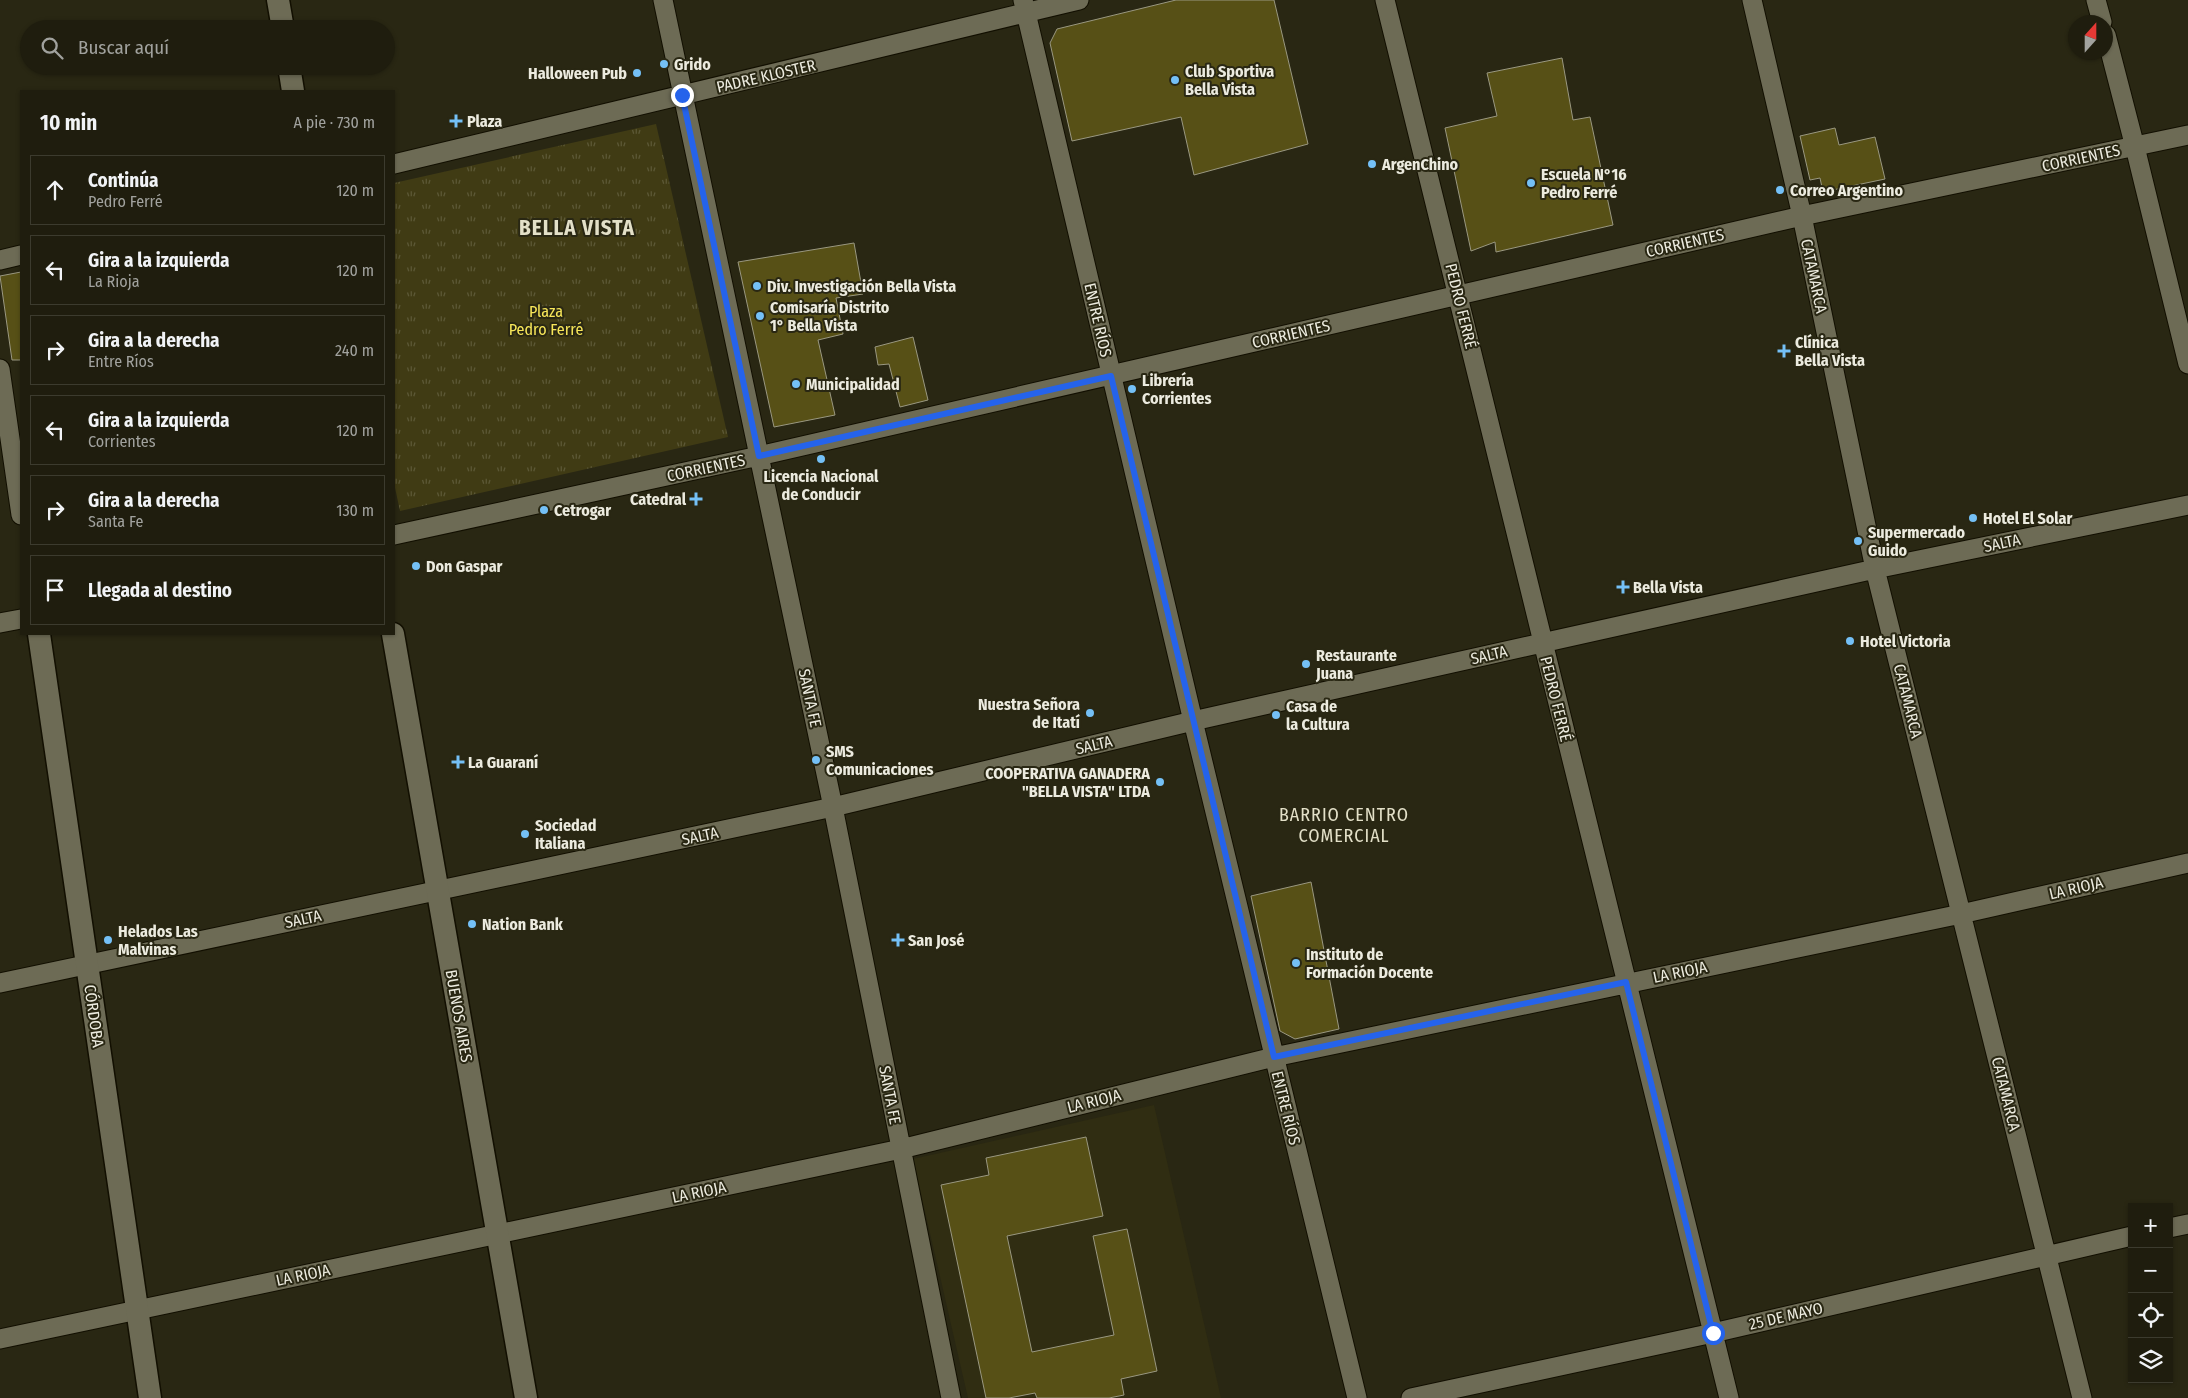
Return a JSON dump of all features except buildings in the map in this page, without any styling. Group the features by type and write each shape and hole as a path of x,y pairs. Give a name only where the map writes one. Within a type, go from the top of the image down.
{"street":[{"path":"278,0 281,20"},
{"name":"SANTA FE","path":"663,0 833,807 951,1398"},
{"name":"PADRE KLOSTER","path":"395,164 682,95 1024,7 1079,0"},
{"name":"PEDRO FERRÉ","path":"1385,0 1729,1398"},
{"name":"CATAMARCA","path":"1752,0 1802,216 1875,569 2082,1398"},
{"path":"2096,0 2100,15"},
{"name":"ENTRE RÍOS","path":"1024,7 1193,721 1357,1398"},
{"path":"2113,60 2136,147 2188,364"},
{"path":"291,75 294,90"},
{"name":"CORRIENTES","path":"395,535 759,456 1802,216 2188,135"},
{"path":"0,260 20,255"},
{"path":"0,369 20,508"},
{"name":"SALTA","path":"0,983 833,807 1193,721 1542,643 1875,569 2188,505"},
{"path":"0,623 20,619"},
{"name":"CÓRDOBA","path":"39,635 150,1398"},
{"name":"BUENOS AIRES","path":"393,635 526,1398"},
{"name":"LA RIOJA","path":"0,1339 900,1149 1274,1057 1626,982 1961,914 2188,863"},
{"path":"2173,1227 2188,1224"},
{"name":"25 DE MAYO","path":"1411,1398 1713,1333 2128,1237"}],"shaded area":[{"path":"1154,1105 1221,1398 968,1398 913,1159"}],"green space":[{"name":"Plaza Pedro Ferré","path":"656,124 728,437 400,511 395,488 395,183"}],"place":[{"name":"Grido","path":"664,64"},
{"name":"Halloween Pub","path":"637,73"},
{"name":"Club Sportiva Bella Vista","path":"1175,80"},
{"name":"Plaza","path":"456,121"},
{"name":"ArgenChino","path":"1372,164"},
{"name":"Escuela N°16 Pedro Ferré","path":"1531,183"},
{"name":"Correo Argentino","path":"1780,190"},
{"name":"Div. Investigación Bella Vista","path":"757,286"},
{"name":"Comisaría Distrito 1° Bella Vista","path":"760,316"},
{"name":"Clínica Bella Vista","path":"1784,351"},
{"name":"Municipalidad","path":"796,384"},
{"name":"Librería Corrientes","path":"1132,389"},
{"name":"Licencia Nacional de Conducir","path":"821,459"},
{"name":"Catedral","path":"696,499"},
{"name":"Cetrogar","path":"544,510"},
{"name":"Hotel El Solar","path":"1973,518"},
{"name":"Supermercado Guido","path":"1858,541"},
{"name":"Don Gaspar","path":"416,566"},
{"name":"Bella Vista","path":"1623,587"},
{"name":"Hotel Victoria","path":"1850,641"},
{"name":"Restaurante Juana","path":"1306,664"},
{"name":"Nuestra Señora de Itatí","path":"1090,713"},
{"name":"Casa de la Cultura","path":"1276,715"},
{"name":"SMS Comunicaciones","path":"816,760"},
{"name":"La Guaraní","path":"458,762"},
{"name":"COOPERATIVA GANADERA \"BELLA VISTA\" LTDA","path":"1160,782"},
{"name":"Sociedad Italiana","path":"525,834"},
{"name":"Nation Bank","path":"472,924"},
{"name":"Helados Las Malvinas","path":"108,940"},
{"name":"San José","path":"898,940"},
{"name":"Instituto de Formación Docente","path":"1296,963"}],"district":[{"name":"BELLA VISTA","path":"577,228"},
{"name":"BARRIO CENTRO COMERCIAL","path":"1344,825"}],"route":[{"path":"682,95 759,456 1111,376 1274,1057 1626,982 1713,1333"}]}
